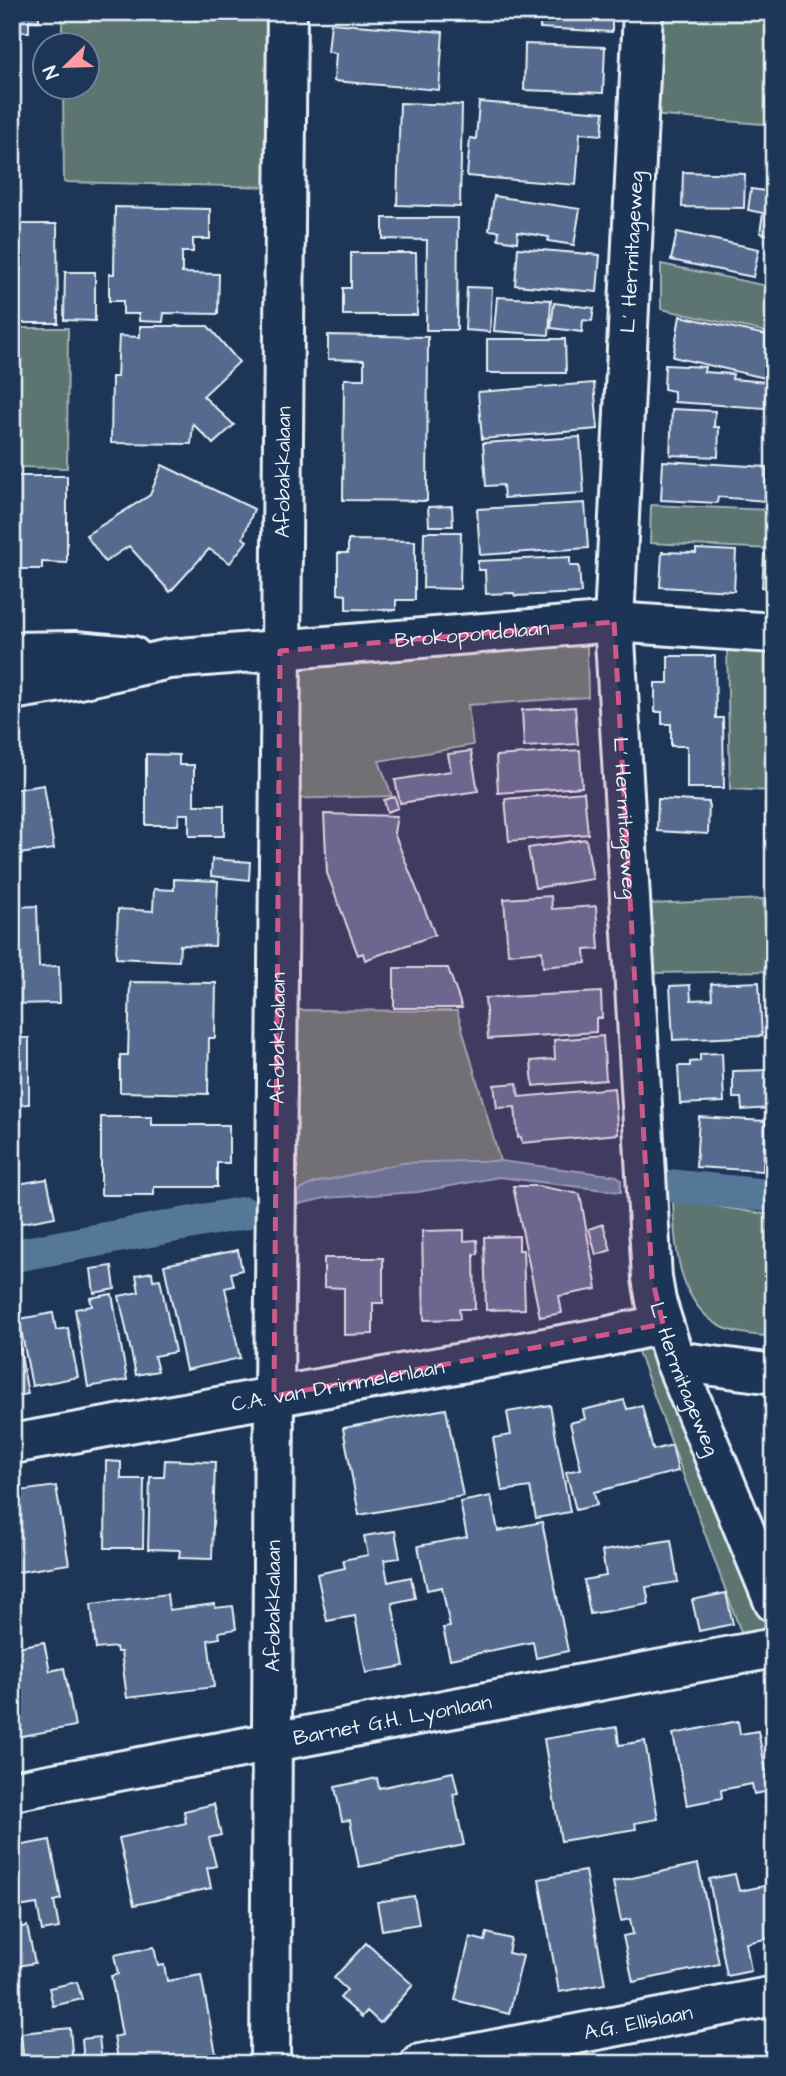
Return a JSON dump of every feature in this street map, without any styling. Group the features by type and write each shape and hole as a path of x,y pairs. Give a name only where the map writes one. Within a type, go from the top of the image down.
{"street":[{"name":"Afobakkalaan","path":"270,2064 287,12"},
{"name":"L' Hermitageweg","path":"643,12 614,622 652,1278 675,1361 774,1602"},
{"name":"Brokopondolaan","path":"12,690 79,679 169,659 614,622 774,633"},
{"name":"Brokopondolaan","path":"12,652 75,651 169,659"},
{"name":"C.A. van Drimmelenlaan","path":"12,1444 600,1338 663,1324"},
{"path":"675,1361 774,1374"},
{"name":"Barnet G.H. Lyonlaan","path":"12,1791 774,1648"},
{"name":"A.G. Ellislaan","path":"420,2064 774,1996"}],"highlighted area":[{"path":"614,622 652,1278 663,1324 274,1396 280,651"}],"green space":[{"path":"62,12 277,12 270,187 64,182 63,102 102,102 102,32 62,32"},
{"path":"655,12 774,12 774,125 651,115"},
{"path":"661,264 772,287 771,333 661,309"},
{"path":"12,328 68,328 67,468 12,467"},
{"path":"651,505 774,510 774,549 650,543"},
{"path":"584,642 587,647 588,697 468,705 473,745 379,761 392,796 286,799 299,671 305,665"},
{"path":"727,646 774,649 774,791 730,789"},
{"path":"763,899 771,971 654,973 650,904"},
{"path":"287,1010 457,1011 500,1161 402,1163 293,1194"},
{"path":"673,1199 770,1215 773,1337 726,1329 706,1315 695,1302 686,1287 677,1252"},
{"path":"648,1339 768,1615 765,1629 759,1636 745,1643 636,1346"}],"water":[{"path":"500,1161 617,1176 621,1180 621,1192 499,1177 418,1192 325,1198 295,1205 292,1203 293,1194 314,1183 402,1163"}],"building":[{"path":"12,12 39,12 39,21 29,20 29,32 16,32 15,42 12,41"},
{"path":"540,12 612,12 612,32 540,28"},
{"path":"331,23 443,32 439,90 334,81 336,53 328,52"},
{"path":"525,44 605,47 603,93 524,90"},
{"path":"12,65 17,65 17,97 12,97"},
{"path":"479,102 604,112 602,135 580,133 576,185 467,176 470,138 476,139"},
{"path":"400,103 462,105 460,207 397,205"},
{"path":"683,172 745,174 744,208 682,207"},
{"path":"751,189 774,192 774,245 769,245 770,235 760,233 763,213 748,210"},
{"path":"494,196 580,209 574,245 548,241 549,237 518,232 517,242 498,239 499,231 489,230"},
{"path":"115,207 210,209 210,239 193,239 193,252 182,252 182,273 219,274 218,314 164,313 163,322 139,321 139,314 123,314 123,301 109,301 109,274 114,274"},
{"path":"383,218 458,218 457,330 426,330 427,240 383,239"},
{"path":"12,224 57,224 58,323 12,323"},
{"path":"677,232 759,249 753,277 671,260"},
{"path":"518,248 600,255 597,292 515,285"},
{"path":"351,253 416,253 417,315 343,315 343,288 351,288"},
{"path":"65,272 95,272 95,321 64,320"},
{"path":"467,287 492,288 490,332 465,330"},
{"path":"497,297 551,300 549,335 494,331"},
{"path":"554,303 594,308 592,321 583,320 582,332 551,328"},
{"path":"680,316 766,335 765,378 673,357"},
{"path":"140,326 208,326 239,362 203,396 234,425 213,444 193,424 191,444 111,443 112,377 117,377 119,336 140,337"},
{"path":"328,335 428,337 427,501 343,500 344,379 364,379 364,360 328,359"},
{"path":"487,339 565,339 566,373 487,373"},
{"path":"665,365 705,367 704,372 733,374 732,379 767,382 765,408 674,402 674,391 664,389"},
{"path":"594,383 598,429 482,439 478,392"},
{"path":"672,409 715,411 714,427 719,427 718,457 670,455"},
{"path":"774,414 774,466 772,466"},
{"path":"580,437 584,493 504,498 503,485 486,486 483,443"},
{"path":"663,461 767,467 765,501 718,497 717,503 661,500"},
{"path":"162,465 254,509 243,538 247,541 230,563 209,549 170,592 129,546 105,562 86,535 150,495"},
{"path":"774,468 774,508 769,507"},
{"path":"12,476 67,476 67,563 42,562 42,569 12,569"},
{"path":"585,503 588,548 480,555 477,509"},
{"path":"452,506 453,526 429,526 428,507"},
{"path":"424,532 461,532 460,589 423,588"},
{"path":"348,540 415,541 415,600 396,600 396,610 346,609 346,595 338,594 338,553 348,553"},
{"path":"696,549 736,551 734,591 660,587 662,552 696,553"},
{"path":"764,554 774,555 774,588 762,587"},
{"path":"570,557 570,566 579,566 581,593 515,596 514,593 486,594 485,570 478,570 478,561"},
{"path":"668,656 715,656 716,718 723,718 724,788 687,788 687,746 671,746 671,724 662,724 662,712 655,712 655,683 668,683"},
{"path":"575,707 578,744 524,747 522,710"},
{"path":"580,750 582,787 498,793 496,756"},
{"path":"471,751 478,791 400,803 395,780 451,771 448,754"},
{"path":"146,754 179,755 179,765 194,765 194,805 224,805 224,836 189,836 189,814 179,814 178,825 146,825"},
{"path":"44,785 54,849 12,855 12,790"},
{"path":"584,792 588,834 509,841 505,799"},
{"path":"395,797 398,808 387,812 384,800"},
{"path":"658,799 709,802 708,834 657,831"},
{"path":"765,803 774,803 774,849 767,850"},
{"path":"324,814 397,816 394,833 435,935 365,960 363,953 358,955 327,873"},
{"path":"586,839 593,879 535,888 528,848"},
{"path":"212,859 250,862 249,880 211,876"},
{"path":"174,879 218,881 215,946 180,945 179,961 116,958 118,909 153,911 154,889 174,890"},
{"path":"551,896 552,909 596,906 599,949 585,950 586,963 543,967 542,951 508,954 504,899"},
{"path":"37,906 39,967 59,966 60,1003 12,1004 12,907"},
{"path":"394,968 448,968 462,1008 394,1008"},
{"path":"130,982 216,983 215,1038 209,1038 208,1094 120,1092 120,1055 128,1055"},
{"path":"759,982 762,1036 673,1040 670,986 690,985 691,1000 712,999 711,984"},
{"path":"601,992 602,1018 596,1018 596,1032 488,1039 485,998"},
{"path":"603,1036 606,1080 533,1086 531,1061 555,1059 554,1040"},
{"path":"12,1038 29,1038 29,1104 12,1105"},
{"path":"722,1053 724,1102 680,1104 678,1066 690,1066 690,1062 700,1061 700,1054"},
{"path":"769,1070 771,1108 742,1110 741,1098 733,1098 733,1071"},
{"path":"517,1083 519,1097 614,1088 618,1134 522,1143 521,1137 518,1138 515,1107 497,1108 494,1085"},
{"path":"101,1117 152,1117 152,1125 229,1125 229,1163 217,1163 217,1187 154,1187 154,1195 101,1195"},
{"path":"699,1117 765,1121 763,1171 696,1167"},
{"path":"47,1179 55,1217 12,1225 12,1185"},
{"path":"513,1186 538,1186 580,1194 597,1289 559,1296 562,1313 540,1317"},
{"path":"603,1224 611,1250 596,1255 589,1229"},
{"path":"464,1230 464,1241 477,1240 478,1254 474,1254 475,1309 459,1309 460,1319 424,1320 422,1231"},
{"path":"519,1236 519,1250 523,1250 525,1309 486,1310 484,1237"},
{"path":"238,1250 242,1270 231,1273 234,1286 225,1288 240,1358 186,1370 164,1265"},
{"path":"324,1258 383,1258 383,1303 373,1303 373,1334 344,1335 344,1288 324,1287"},
{"path":"112,1266 115,1289 94,1293 91,1269"},
{"path":"152,1272 153,1280 160,1279 175,1352 154,1356 158,1371 136,1375 119,1296 139,1292 136,1275"},
{"path":"112,1294 127,1380 88,1387 75,1309 92,1306 90,1298"},
{"path":"53,1313 56,1330 68,1328 78,1377 32,1386 19,1319"},
{"path":"16,1328 28,1394 12,1397 12,1329"},
{"path":"624,1400 627,1409 642,1406 653,1450 672,1445 678,1471 594,1492 597,1505 576,1510 566,1472 581,1469 570,1423 585,1419 583,1410"},
{"path":"550,1405 570,1512 536,1518 530,1487 502,1491 493,1438 511,1435 507,1412"},
{"path":"446,1409 463,1496 359,1515 343,1428"},
{"path":"165,1460 215,1462 212,1559 179,1558 180,1550 148,1549 150,1477 164,1477"},
{"path":"106,1461 121,1462 121,1479 144,1479 143,1548 105,1548"},
{"path":"56,1486 69,1564 12,1573 12,1492"},
{"path":"491,1496 498,1531 542,1522 568,1651 536,1658 533,1642 450,1659 443,1628 450,1627 442,1587 427,1590 418,1546 467,1537 460,1502"},
{"path":"395,1531 400,1558 384,1560 388,1582 411,1577 415,1598 392,1603 404,1666 366,1673 355,1616 327,1621 317,1574 345,1568 343,1560 368,1555 364,1536"},
{"path":"671,1540 678,1582 646,1587 649,1604 590,1614 584,1580 606,1576 602,1551"},
{"path":"726,1593 733,1624 699,1631 692,1600"},
{"path":"167,1594 169,1610 215,1604 215,1608 233,1606 236,1629 219,1632 220,1638 208,1640 214,1687 127,1698 121,1652 117,1652 116,1647 96,1649 91,1604"},
{"path":"44,1642 50,1671 64,1668 75,1726 12,1738 12,1648"},
{"path":"738,1721 740,1734 758,1731 770,1791 754,1794 752,1784 721,1790 722,1798 687,1805 673,1734"},
{"path":"617,1727 619,1745 645,1741 658,1819 635,1823 636,1829 561,1841 544,1739"},
{"path":"453,1772 458,1793 453,1794 464,1845 359,1867 350,1820 342,1821 335,1787 377,1778 379,1788"},
{"path":"214,1804 221,1835 209,1838 216,1866 207,1868 211,1888 134,1905 119,1838 186,1823 184,1811"},
{"path":"50,1840 61,1899 54,1901 59,1928 42,1931 37,1904 12,1908 12,1847"},
{"path":"698,1864 719,1964 633,1982 623,1936 633,1934 630,1919 621,1921 613,1882"},
{"path":"585,1871 605,1984 559,1992 539,1879"},
{"path":"735,1874 739,1891 774,1884 774,1937 746,1943 751,1971 727,1976 709,1879"},
{"path":"414,1896 419,1924 382,1930 377,1902"},
{"path":"27,1926 35,1963 12,1967 12,1929"},
{"path":"487,1933 511,1939 508,1953 523,1956 509,2014 455,2000 470,1937 485,1941"},
{"path":"366,1943 413,1985 380,2023 367,2011 362,2017 340,1998 347,1990 334,1978"},
{"path":"154,1947 158,1966 164,1965 167,1981 201,1975 217,2059 188,2064 119,2064 114,2037 122,2035 111,1976 118,1974 114,1955"},
{"path":"77,1982 82,1999 53,2006 49,1988"},
{"path":"70,2028 73,2064 24,2064 21,2033"},
{"path":"99,2037 102,2064 84,2064 82,2039"}],"waterway":[{"path":"673,1186 774,1196"},
{"path":"12,1256 244,1213"}]}
